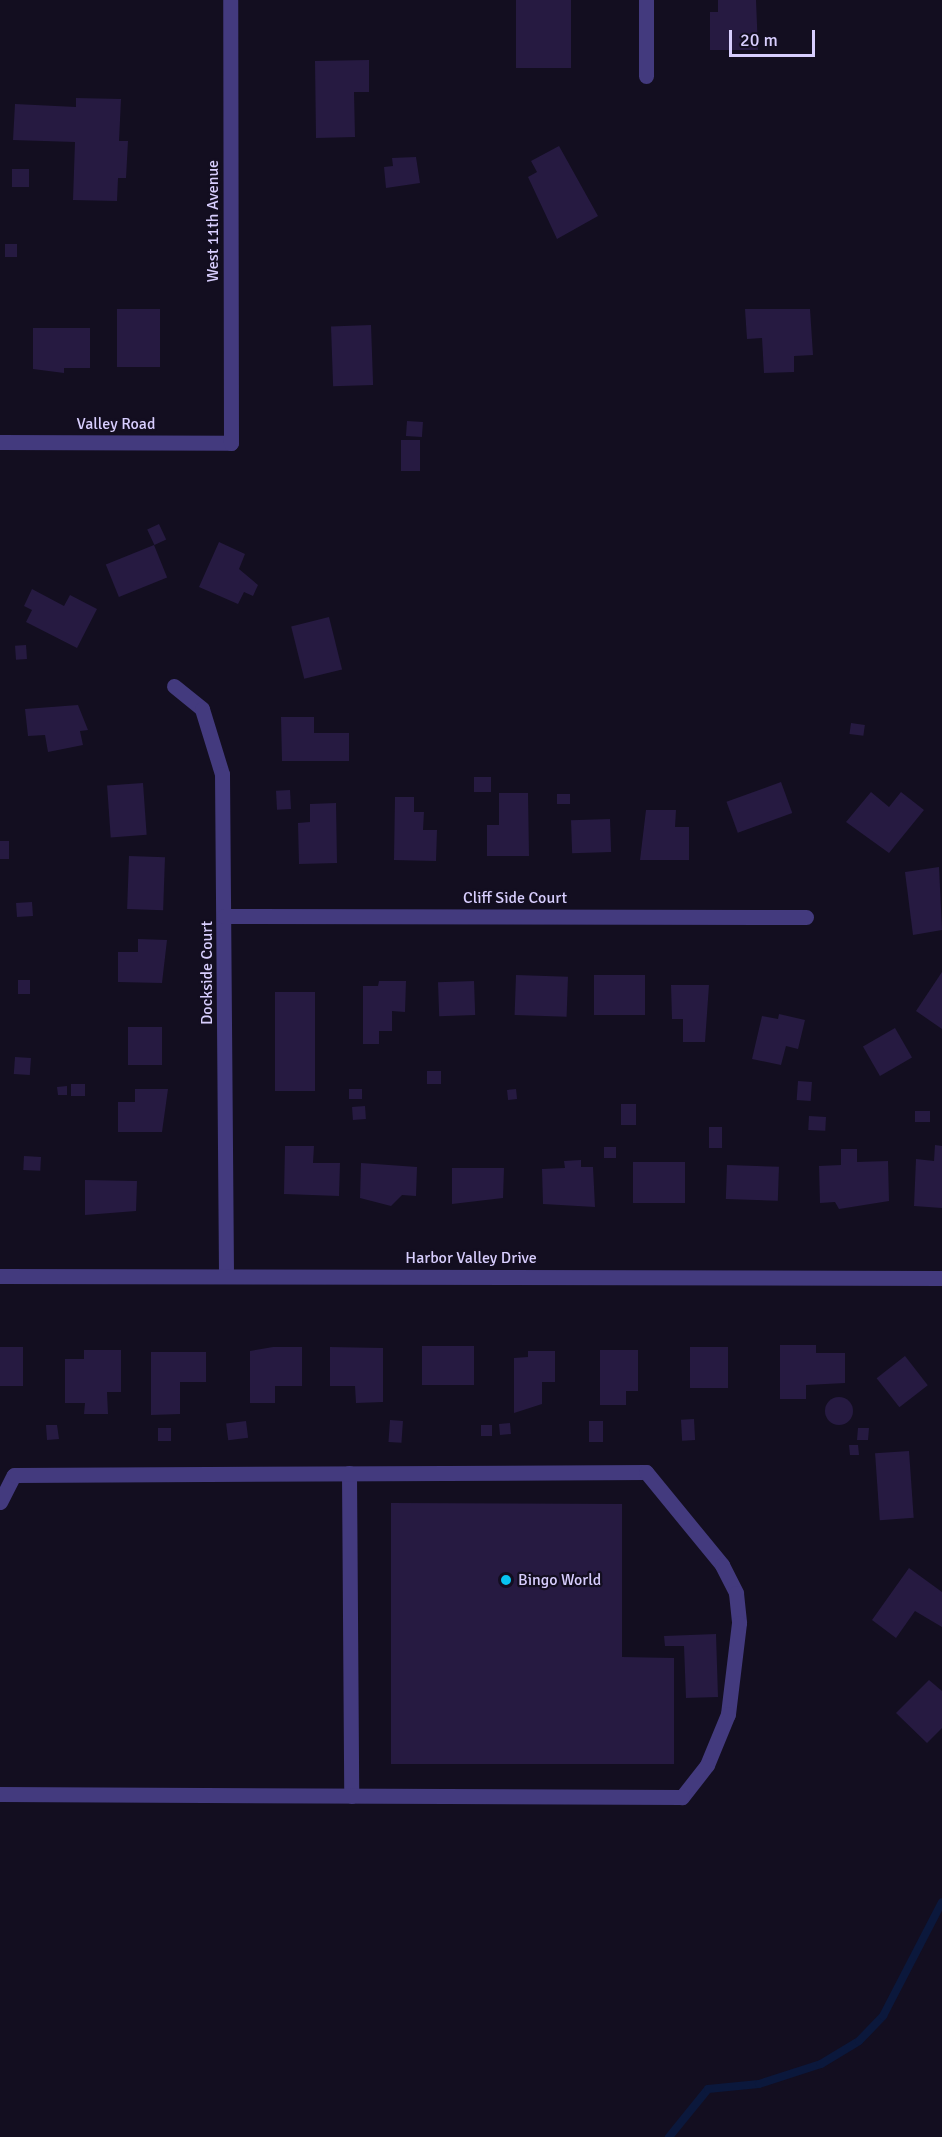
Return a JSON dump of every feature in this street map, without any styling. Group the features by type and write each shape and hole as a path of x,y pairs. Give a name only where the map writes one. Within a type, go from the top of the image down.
{"street":[{"name":"West 11th Avenue","path":"230,0 231,442"},
{"path":"646,0 646,76"},
{"name":"Valley Road","path":"0,442 231,442"},
{"name":"Dockside Court","path":"174,686 202,709 216,742 222,774 226,1276"},
{"name":"Cliff Side Court","path":"224,916 806,917"},
{"name":"Harbor Valley Drive","path":"0,1276 942,1278"},
{"path":"0,1502 14,1475 646,1472 722,1565 736,1593 740,1623 728,1714 707,1765 682,1797 0,1794"},
{"path":"349,1473 351,1796"}],"building":[{"path":"516,0 571,0 571,68 516,68"},
{"path":"718,0 756,0 758,50 710,50 710,12 718,12"},
{"path":"369,60 369,92 354,92 355,137 316,138 315,61"},
{"path":"76,98 121,99 119,141 128,141 126,178 118,178 117,201 73,200 75,142 13,140 15,104 76,107"},
{"path":"559,146 598,216 557,239 528,177 537,172 531,161"},
{"path":"416,157 420,183 386,188 384,167 393,166 392,158"},
{"path":"12,169 29,169 29,187 12,187"},
{"path":"5,244 17,244 17,257 5,257"},
{"path":"117,309 160,309 160,367 117,367"},
{"path":"745,309 810,309 813,355 794,356 794,372 764,373 762,338 747,339"},
{"path":"371,325 373,385 333,386 331,326"},
{"path":"33,328 90,328 90,368 64,368 64,373 33,369"},
{"path":"407,421 423,422 422,437 406,436"},
{"path":"401,440 420,440 420,471 401,471"},
{"path":"159,524 166,539 154,545 147,529"},
{"path":"219,542 245,554 239,569 258,585 253,596 244,592 238,604 199,587"},
{"path":"154,545 167,577 119,597 106,564"},
{"path":"32,589 64,606 70,595 97,609 77,648 26,622 32,610 24,606"},
{"path":"329,617 342,669 304,679 291,626"},
{"path":"26,645 27,659 16,660 15,646"},
{"path":"78,705 88,730 80,731 83,745 48,752 45,735 28,736 25,709"},
{"path":"281,717 314,717 314,733 349,733 349,761 282,761"},
{"path":"851,723 865,725 863,736 849,734"},
{"path":"474,777 491,777 491,792 474,792"},
{"path":"781,782 792,813 738,833 726,802"},
{"path":"143,783 147,835 111,837 107,786"},
{"path":"290,790 291,809 277,810 276,791"},
{"path":"871,792 889,807 901,792 924,810 889,853 846,822"},
{"path":"499,793 528,793 529,856 487,856 487,825 499,825"},
{"path":"557,794 570,794 570,804 557,804"},
{"path":"395,797 414,797 414,812 424,812 423,830 437,830 436,861 394,860"},
{"path":"336,803 337,863 299,864 298,823 310,822 310,804"},
{"path":"646,810 676,810 675,827 689,827 689,860 640,860"},
{"path":"610,819 611,852 572,853 571,820"},
{"path":"0,841 9,841 9,859 0,859"},
{"path":"129,856 165,857 163,910 127,909"},
{"path":"939,867 942,930 913,935 905,872"},
{"path":"32,902 33,916 17,917 16,903"},
{"path":"138,939 167,940 162,983 118,982 118,952 138,952"},
{"path":"942,972 942,1029 916,1011"},
{"path":"516,975 568,977 567,1017 515,1015"},
{"path":"594,975 645,975 645,1015 594,1015"},
{"path":"18,980 30,980 30,994 18,994"},
{"path":"379,981 406,981 405,1012 392,1011 392,1031 379,1031 379,1044 363,1044 363,986 378,986"},
{"path":"474,981 475,1015 439,1016 438,982"},
{"path":"671,985 709,985 705,1042 683,1042 683,1019 672,1019"},
{"path":"275,992 315,992 315,1091 275,1091"},
{"path":"779,1014 805,1020 798,1049 786,1046 781,1065 752,1059 762,1016 778,1019"},
{"path":"128,1027 162,1027 162,1065 128,1065"},
{"path":"895,1028 912,1057 880,1076 863,1046"},
{"path":"15,1057 31,1058 30,1075 14,1074"},
{"path":"427,1071 441,1071 441,1084 427,1084"},
{"path":"798,1081 812,1082 811,1101 797,1100"},
{"path":"71,1084 85,1084 85,1096 71,1096"},
{"path":"67,1086 67,1095 58,1095 57,1087"},
{"path":"135,1089 168,1089 162,1132 118,1132 118,1102 135,1102"},
{"path":"349,1089 362,1089 362,1099 349,1099"},
{"path":"516,1089 517,1099 508,1100 507,1090"},
{"path":"621,1104 636,1104 636,1125 621,1125"},
{"path":"365,1106 366,1119 353,1120 352,1107"},
{"path":"915,1111 930,1111 930,1122 915,1122"},
{"path":"809,1116 826,1117 825,1131 808,1130"},
{"path":"709,1127 722,1127 722,1148 709,1148"},
{"path":"935,1145 942,1146 942,1208 914,1206 916,1159 934,1161"},
{"path":"285,1146 314,1146 313,1163 340,1163 339,1196 284,1194"},
{"path":"604,1147 616,1147 616,1158 604,1158"},
{"path":"841,1149 857,1149 857,1162 888,1161 889,1201 839,1209 835,1202 820,1203 819,1166 841,1165"},
{"path":"24,1156 41,1157 40,1171 23,1170"},
{"path":"581,1160 581,1167 593,1167 595,1207 543,1204 542,1169 565,1168 564,1161"},
{"path":"633,1162 685,1162 685,1203 633,1203"},
{"path":"361,1163 417,1167 416,1196 402,1195 391,1206 360,1198"},
{"path":"727,1165 779,1167 778,1201 726,1199"},
{"path":"452,1168 504,1168 503,1198 452,1204"},
{"path":"85,1180 137,1181 136,1211 85,1215"},
{"path":"780,1345 816,1345 816,1353 845,1353 845,1383 806,1385 806,1399 780,1399"},
{"path":"422,1346 474,1346 474,1385 422,1385"},
{"path":"0,1347 23,1347 23,1386 0,1386"},
{"path":"273,1347 302,1347 302,1386 275,1386 275,1403 250,1403 250,1351"},
{"path":"330,1347 383,1348 383,1402 356,1403 355,1386 330,1386"},
{"path":"690,1347 728,1347 728,1388 690,1388"},
{"path":"84,1350 121,1350 121,1392 107,1392 108,1414 84,1414 85,1403 65,1403 65,1359 84,1359"},
{"path":"600,1350 638,1350 638,1391 626,1391 626,1405 600,1405"},
{"path":"528,1351 555,1351 555,1382 542,1382 542,1404 514,1413 514,1358 528,1357"},
{"path":"151,1352 206,1352 206,1382 180,1382 180,1414 151,1415"},
{"path":"905,1356 928,1385 899,1407 877,1378"},
{"path":"839,1397 849,1401 853,1411 849,1421 839,1425 829,1421 825,1411 829,1401"},
{"path":"694,1419 695,1440 682,1441 681,1420"},
{"path":"390,1420 403,1421 401,1443 388,1442"},
{"path":"246,1421 248,1438 228,1440 226,1423"},
{"path":"589,1421 603,1421 603,1442 589,1442"},
{"path":"510,1423 511,1434 500,1435 499,1424"},
{"path":"46,1425 57,1425 59,1439 47,1440"},
{"path":"481,1425 492,1425 492,1436 481,1436"},
{"path":"158,1428 171,1428 171,1441 158,1441"},
{"path":"858,1428 869,1428 868,1440 857,1440"},
{"path":"849,1445 858,1445 859,1455 850,1455"},
{"path":"909,1451 914,1518 880,1520 875,1453"},
{"name":"Bingo World","path":"391,1503 622,1504 622,1657 674,1658 674,1764 391,1764"},
{"path":"909,1568 942,1592 942,1627 915,1611 896,1638 872,1620"},
{"path":"716,1634 718,1697 686,1698 684,1646 665,1646 664,1636"},
{"path":"929,1680 942,1691 942,1728 927,1743 896,1713"}],"waterway":[{"path":"669,2137 708,2089 759,2084 821,2064 859,2041 883,2016 942,1902"}],"place":[{"name":"Bingo World","path":"506,1580"}]}
